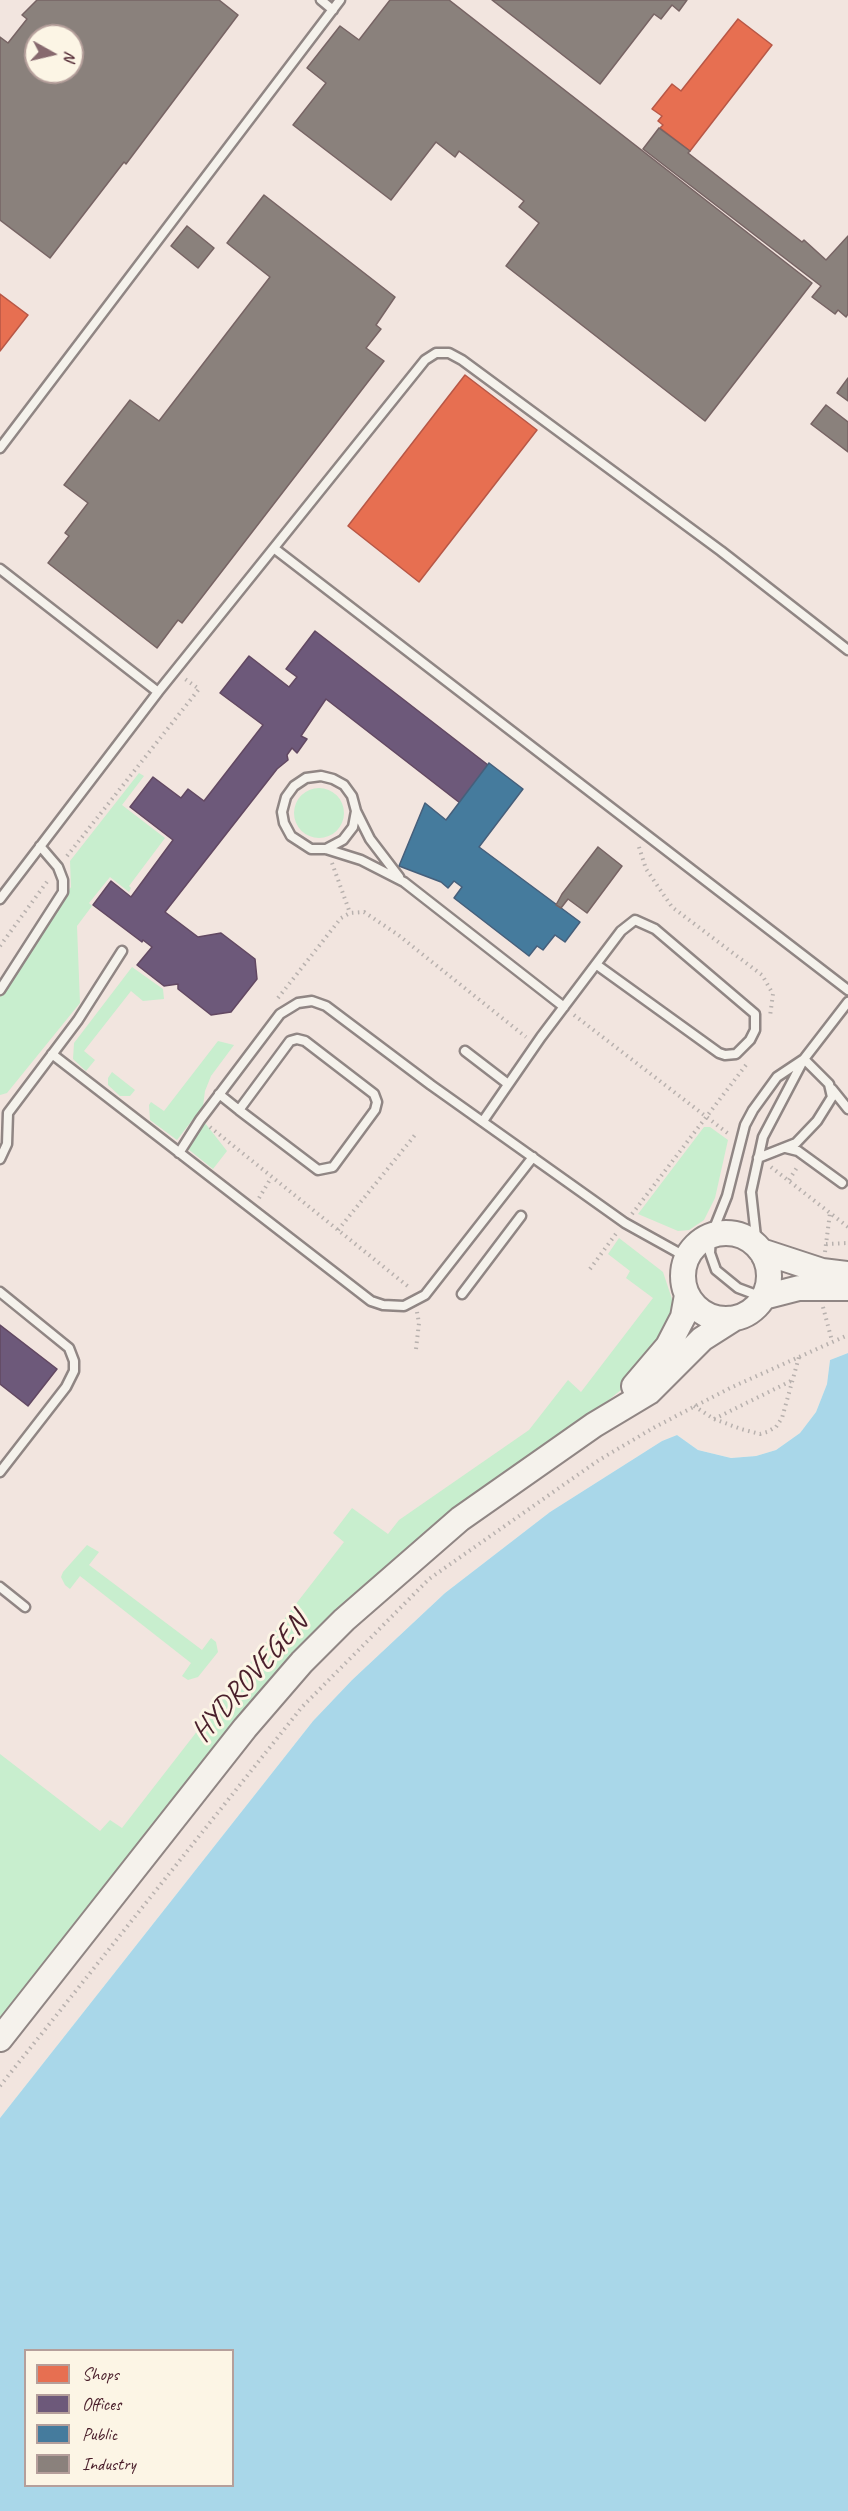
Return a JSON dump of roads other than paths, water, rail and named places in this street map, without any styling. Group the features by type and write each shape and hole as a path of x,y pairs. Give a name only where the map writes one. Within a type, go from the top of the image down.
{"street":[{"path":"688,1258 697,1245 711,1236 727,1233 743,1237 759,1248 822,1271 848,1274"},
{"path":"759,1248 769,1274 764,1297 799,1287 848,1288"},
{"name":"HYDROVEGEN","path":"604,1418 620,1397 654,1365 668,1347 683,1317 687,1294 684,1270 688,1258"},
{"path":"687,1294 707,1315 721,1319 735,1318"},
{"name":"HYDROVEGEN","path":"0,2039 200,1783 302,1662 373,1592 515,1478 604,1418 649,1392 702,1339 735,1318 747,1314 764,1297"}],"lane":[{"path":"321,0 333,10"},
{"path":"0,448 340,0"},
{"path":"0,899 158,692 425,360 436,353 449,353 462,360 711,544 848,650"},
{"path":"275,549 848,990"},
{"path":"0,569 158,692"},
{"path":"404,882 378,852 356,811 352,796 344,785 333,778 321,776 306,778 294,786 286,797 282,812 284,823 291,836 300,844 311,849 326,849 361,860 404,882 564,1007"},
{"path":"326,849 336,845 349,834 356,811"},
{"path":"0,990 63,892 63,880 58,867 40,846"},
{"path":"483,1121 621,931 635,920 642,921 655,929 755,1014 754,1030 750,1040 736,1054 725,1056 597,965"},
{"path":"0,1159 8,1144 4,1112 78,1020 122,951"},
{"path":"179,1153 200,1120 280,1014 298,1003 312,1001 326,1006 625,1223 688,1258"},
{"path":"759,1248 751,1206 758,1158 772,1116 788,1093 804,1059 848,1002"},
{"path":"219,1094 239,1110 318,1170 333,1167 375,1110 377,1102 375,1094 305,1041 297,1039 290,1041 239,1110"},
{"path":"465,1051 508,1084"},
{"path":"52,1054 371,1301 395,1307 416,1301 425,1295 533,1157"},
{"path":"804,1059 848,1109"},
{"path":"764,1297 738,1288 716,1270 710,1253 711,1236 727,1196 739,1143 749,1118 777,1077 804,1059"},
{"path":"758,1158 772,1150 796,1143 827,1107 832,1089"},
{"path":"785,1148 798,1151 842,1183"},
{"path":"462,1294 521,1216"},
{"path":"0,1292 69,1348 75,1371 66,1387 0,1472"},
{"path":"0,1587 26,1607"}],"water":[{"path":"848,1353 848,2511 0,2511 0,2118 313,1721 352,1680 445,1593 550,1512 662,1441 677,1435 698,1450 731,1458 756,1456 776,1450 800,1433 816,1412 827,1384 830,1360"}]}
